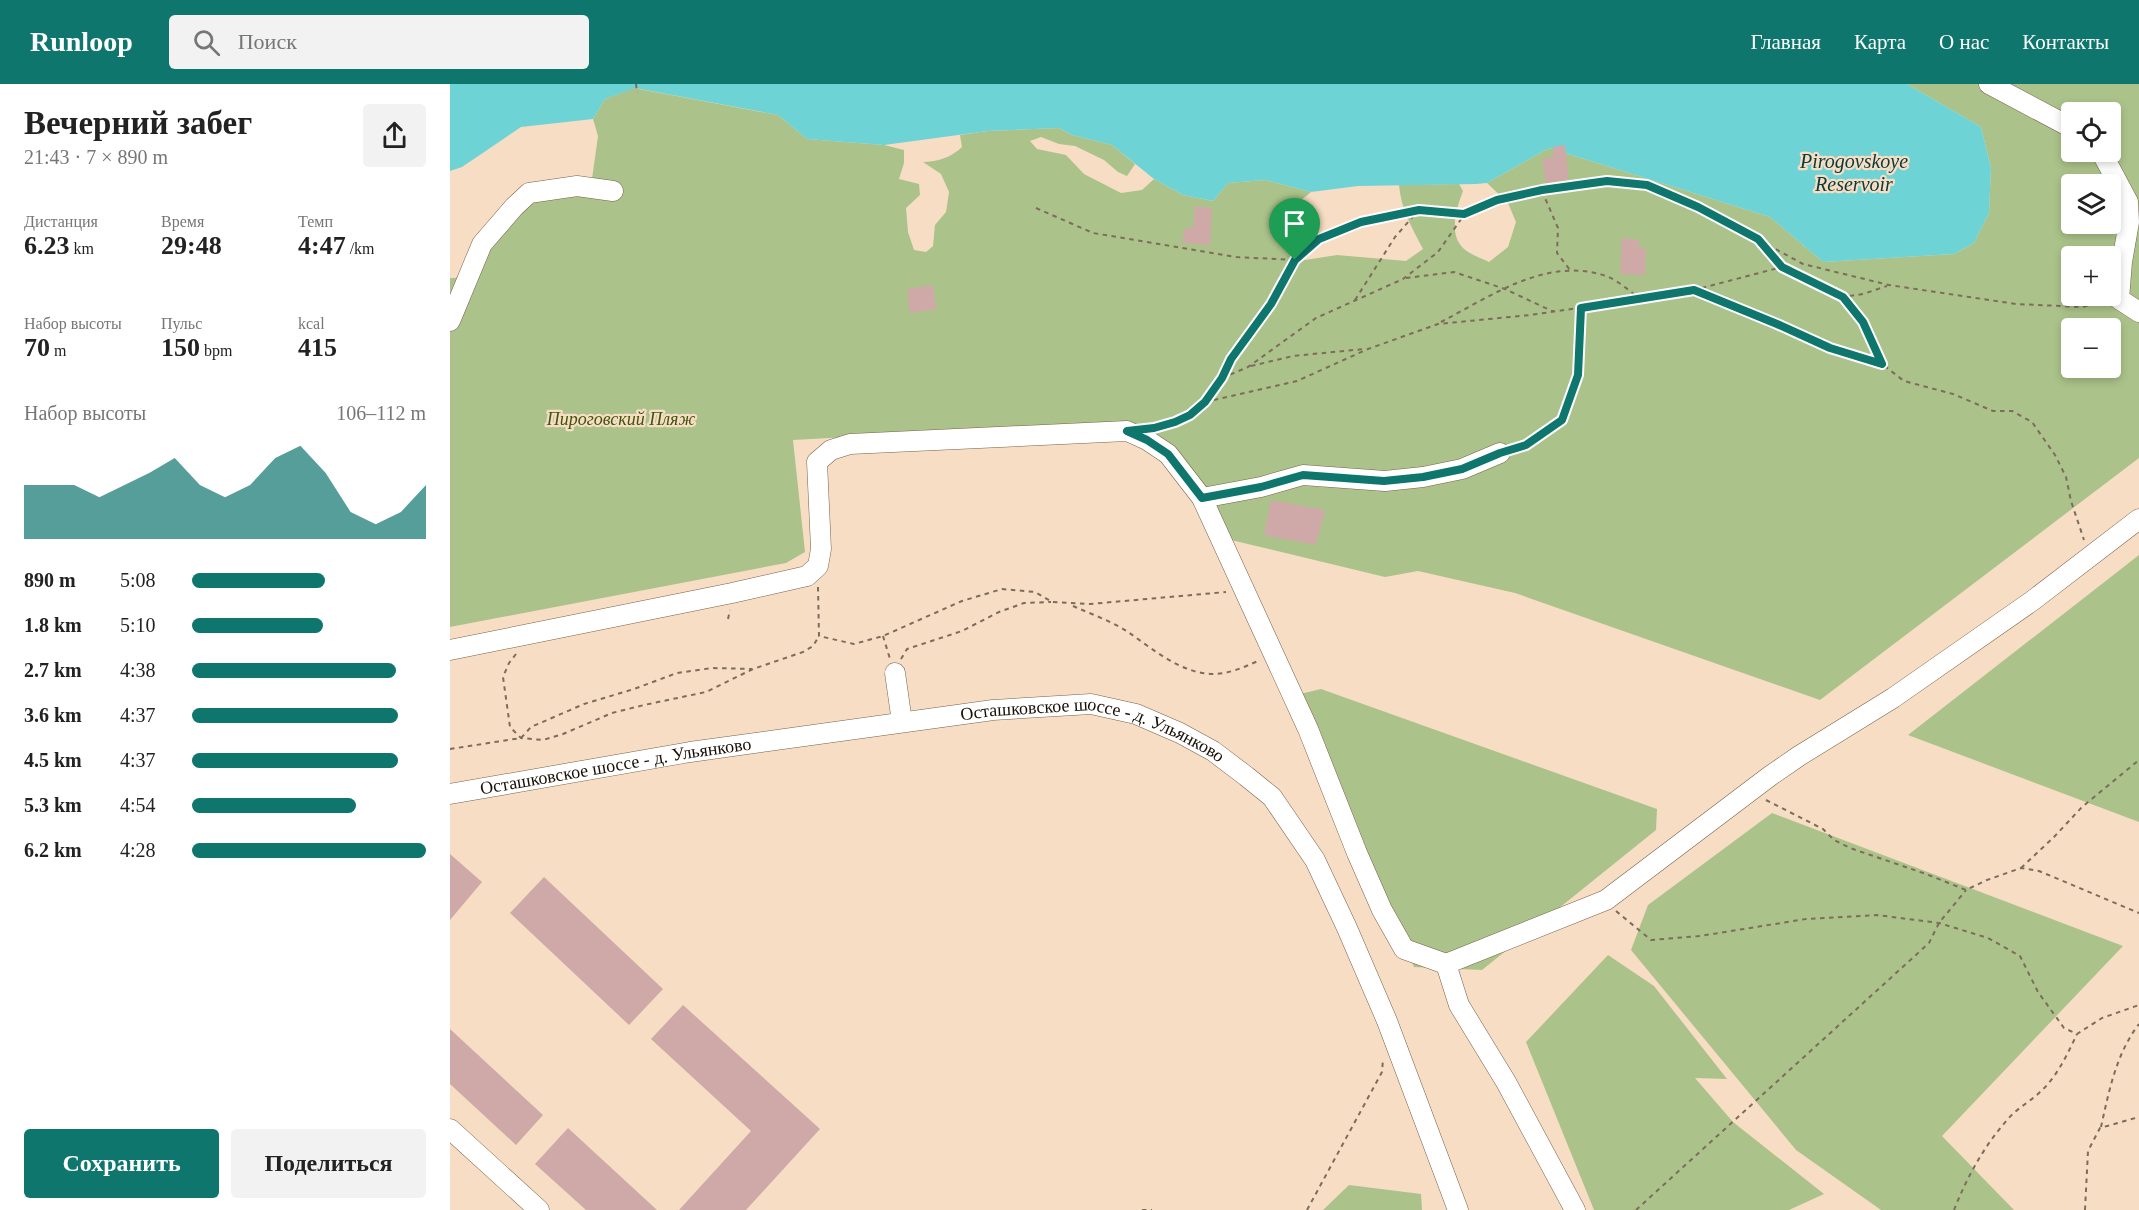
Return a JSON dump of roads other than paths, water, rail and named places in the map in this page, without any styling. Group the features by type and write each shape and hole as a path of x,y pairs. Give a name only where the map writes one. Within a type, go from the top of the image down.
{"street":[{"path":"1989,84 2061,122"},
{"path":"2107,162 2128,202 2129,222 2119,299 2139,312"},
{"path":"450,321 482,244 514,207 530,193 577,186 613,191"},
{"path":"450,650 807,576 818,566 821,549 817,462 831,450 850,444 1127,431 1147,440 1168,454 1202,498 1308,729 1382,910 1404,950 1446,964 1606,900 1798,756 1893,698 2032,601 2139,519"},
{"path":"1202,498 1261,487 1303,475 1384,481 1423,477 1462,469 1500,453"},
{"path":"895,673 902,722"},
{"name":"Осташковское шоссе - д. Ульянково","path":"450,794 690,752 993,710 1091,704 1136,714 1180,733 1213,751 1272,797 1315,860 1387,1021 1458,1210"},
{"path":"1446,964 1460,1005 1506,1082 1575,1210"},
{"path":"451,1132 539,1210"}],"water":[{"name":"Pirogovskoye Reservoir","path":"450,84 1907,84 1981,127 1991,168 1989,213 1974,243 1954,254 1823,262 1770,217 1549,148 1487,183 1358,186 1311,192 1265,180 1228,183 1213,201 1183,195 1154,179 1112,145 1072,135 1059,128 988,131 884,145 807,139 778,115 635,88 605,99 593,119 521,127 462,167 450,171"}],"park label":[{"name":"Пироговский Пляж","path":"621,419"}]}
